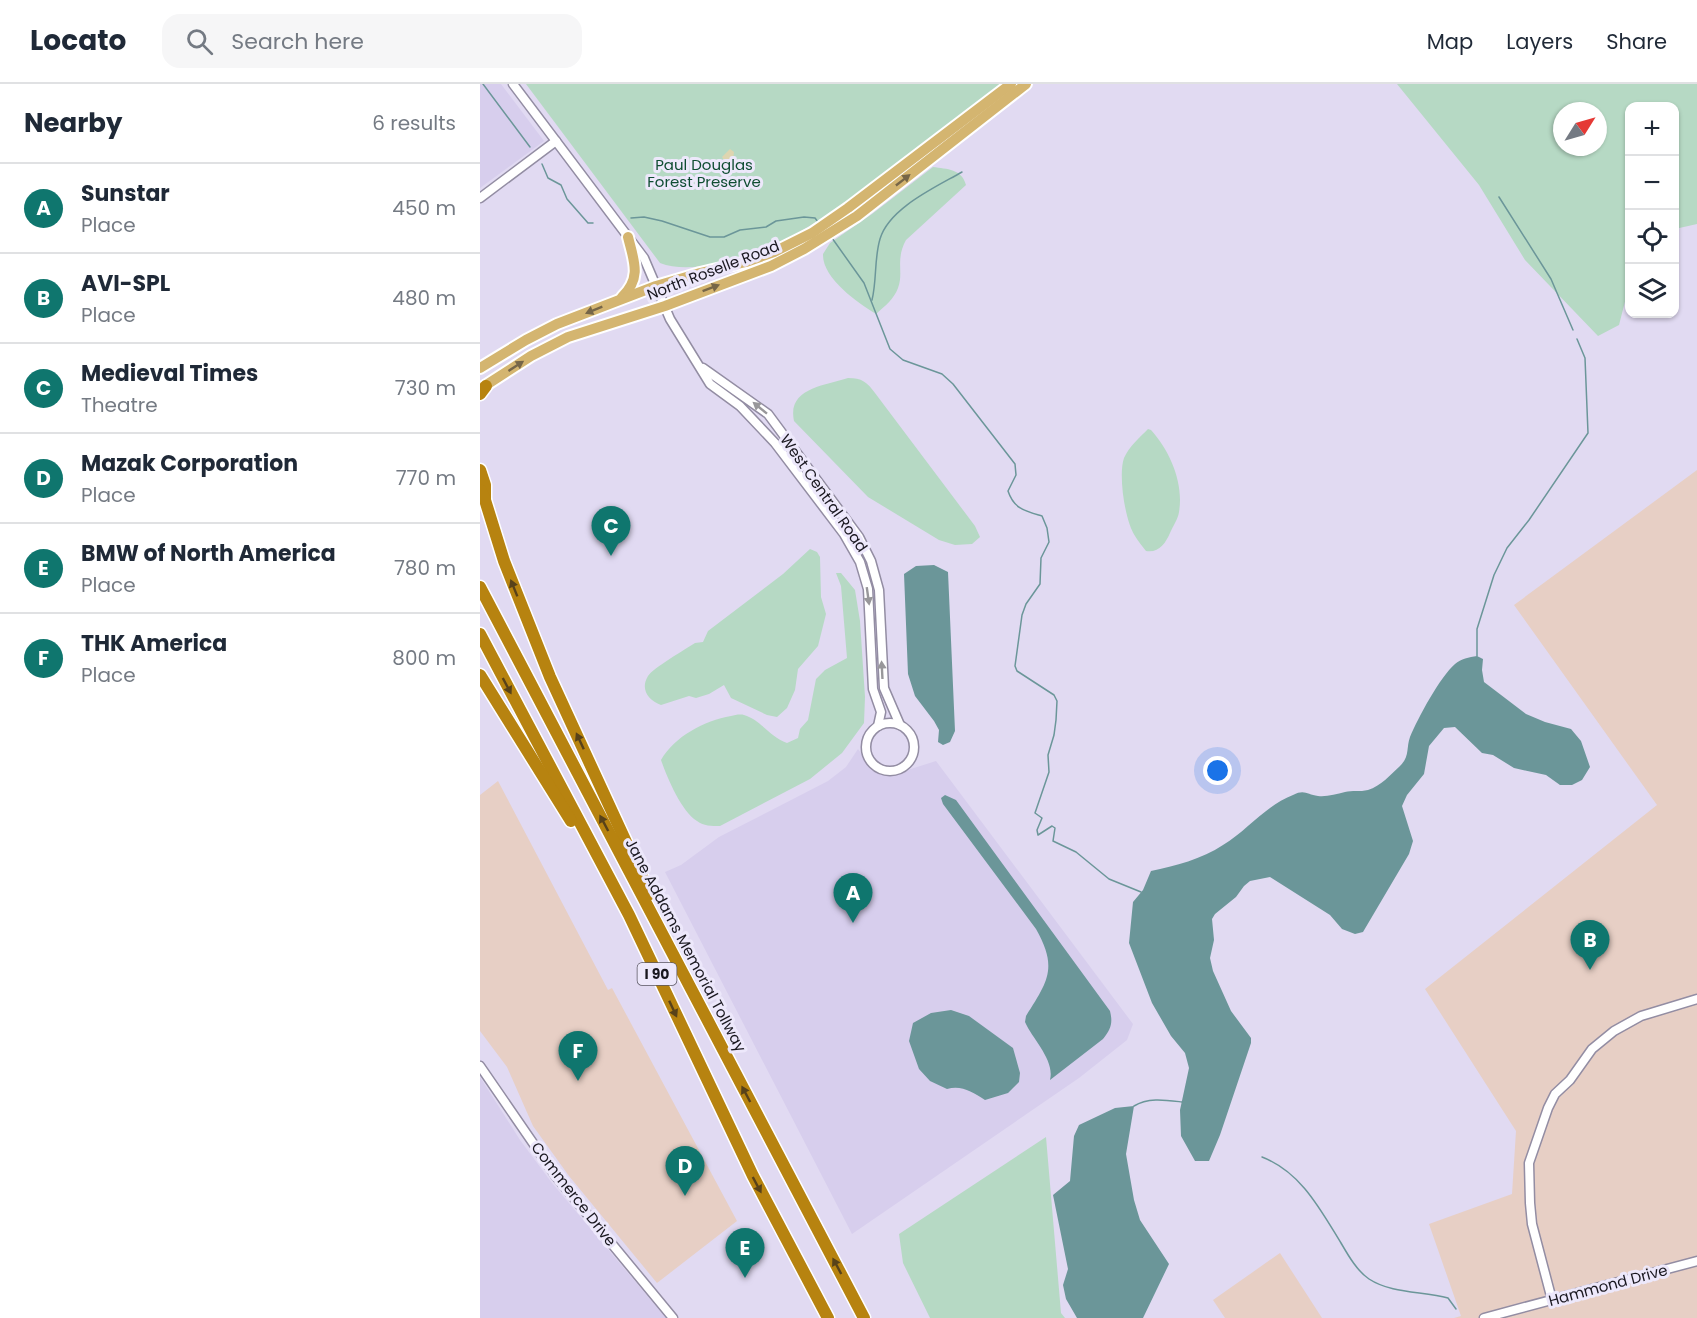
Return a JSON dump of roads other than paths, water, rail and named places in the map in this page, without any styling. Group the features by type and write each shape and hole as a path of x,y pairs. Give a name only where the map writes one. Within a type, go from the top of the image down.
{"highway":[{"path":"480,470 485,485 483,495 504,561 550,677 710,1024"},
{"name":"Jane Addams Memorial Tollway","path":"480,587 864,1318"},
{"name":"I 90","path":"480,634 629,915 753,1176 828,1318"},
{"path":"480,675 629,915"}],"main road":[{"name":"North Roselle Road","path":"480,368 541,332 657,286 774,252 812,233 1011,84"},
{"name":"North Roselle Road","path":"482,390 554,344 771,266 804,249 856,216 1026,84"},
{"path":"620,300 631,288 635,278 628,237"}],"street":[{"name":"West Central Road","path":"513,84 644,258 670,319 710,384 740,406 775,443 844,534 862,570 868,589 873,689 880,712 878,726"},
{"path":"480,198 556,141"},
{"name":"West Central Road","path":"700,366 768,414 859,537 873,567 879,590 884,688 900,725"},
{"path":"775,443 784,435"},
{"path":"823,507 832,501"},
{"path":"862,570 873,567"},
{"path":"885,723 900,725 910,734 914,746 913,752 903,767 890,771 874,765 866,751 869,734 878,726 885,723"},
{"path":"1552,1300 1532,1224 1529,1163 1548,1108 1555,1095 1570,1080 1592,1049 1614,1031 1641,1016 1697,999"},
{"name":"Commerce Drive","path":"480,1066 555,1175 673,1318"},
{"name":"Hammond Drive","path":"1484,1318 1697,1261"}],"waterway":[{"path":"483,84 530,147"},
{"path":"542,164 548,178 561,185 567,199 588,223 593,223"},
{"path":"872,300 878,247 885,228 903,208 915,199 962,172"},
{"path":"1499,197 1551,279 1573,330"},
{"path":"631,218 644,217 662,221 710,237 724,237 740,230 766,227 776,221 804,217 815,218 818,222"},
{"path":"832,238 864,283 890,349 903,360 942,374 953,384 1015,464 1016,475 1008,491 1013,502 1025,511 1042,516 1049,542 1041,558 1040,584 1026,604 1022,615 1015,666 1017,671 1054,695 1057,701 1054,735 1048,755 1049,772 1035,813 1042,818 1037,830 1038,835 1052,826 1055,828 1053,841 1076,852 1109,879 1141,892"},
{"path":"1477,656 1477,629 1494,575 1507,548 1529,520 1588,433 1585,358 1577,339"},
{"path":"1134,1106 1151,1100 1182,1102"},
{"path":"1262,1157 1288,1172 1299,1182 1365,1276 1378,1284 1398,1290 1448,1298 1456,1309"}],"place":[{"name":"Medieval Times","path":"611,556"},
{"name":"Sunstar","path":"853,923"},
{"name":"AVI-SPL","path":"1590,970"},
{"name":"THK America","path":"578,1081"},
{"name":"Mazak Corporation","path":"685,1196"},
{"name":"BMW of North America","path":"745,1278"}],"park label":[{"name":"Paul Douglas Forest Preserve","path":"704,172"}]}
